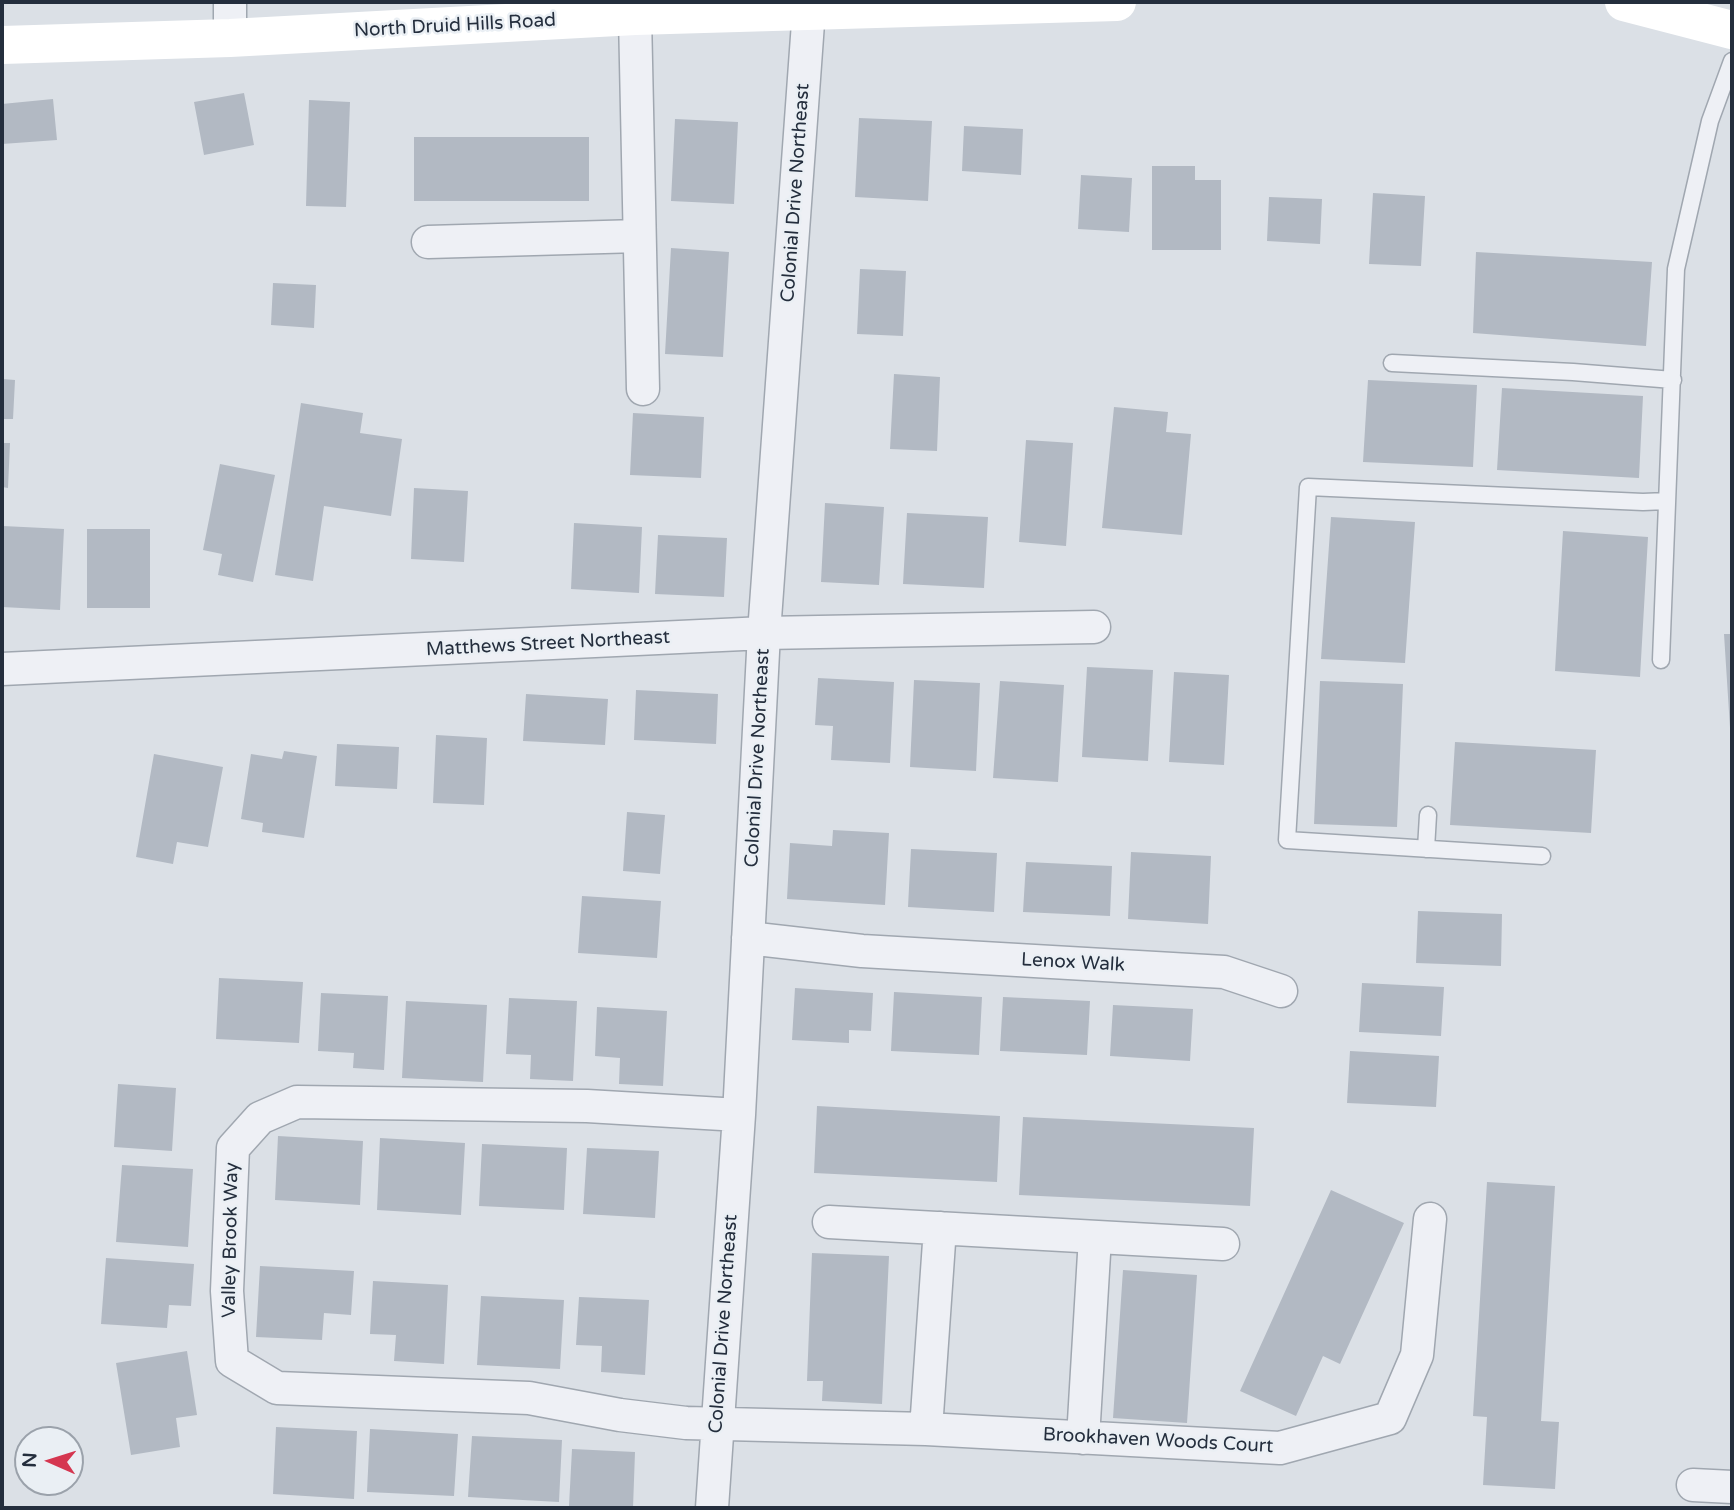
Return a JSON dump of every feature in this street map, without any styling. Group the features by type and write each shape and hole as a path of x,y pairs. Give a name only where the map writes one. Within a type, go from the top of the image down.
{"main road":[{"name":"North Druid Hills Road","path":"2,45 230,20 635,16 1117,2"},
{"path":"1624,2 1732,30"}],"street":[{"name":"Colonial Drive Northeast","path":"712,1508 739,1115 764,633 808,9"},
{"path":"635,16 643,389"},
{"path":"428,242 639,236"},
{"name":"Matthews Street Northeast","path":"2,669 764,633 1094,627"},
{"name":"Lenox Walk","path":"748,938 862,951 1224,972 1281,991"},
{"name":"Valley Brook Way","path":"717,1424 620,1415 529,1398 277,1388 232,1361 227,1291 233,1148 260,1118 297,1102 587,1106 739,1115"},
{"name":"Brookhaven Woods Court","path":"717,1424 926,1429 1280,1448 1390,1418 1417,1355 1430,1219"},
{"path":"829,1222 1223,1244"},
{"path":"926,1429 940,1228"},
{"path":"1083,1438 1095,1237"},
{"path":"1693,1485 1732,1487"}],"lane":[{"path":"1661,660 1676,269 1710,121 1732,61"},
{"path":"1392,363 1672,380"},
{"path":"1542,856 1287,840 1308,487 1667,501"},
{"path":"1426,849 1428,815"}],"building":[{"path":"244,93 254,145 204,155 194,102"},
{"path":"53,99 57,140 2,144 2,104"},
{"path":"309,100 350,102 346,207 306,206"},
{"path":"859,118 932,121 928,201 855,197"},
{"path":"675,119 738,122 734,204 671,201"},
{"path":"964,126 1023,129 1021,175 962,171"},
{"path":"414,137 589,137 589,201 414,201"},
{"path":"1152,166 1195,166 1195,180 1221,180 1221,250 1152,250"},
{"path":"1081,175 1132,178 1129,232 1078,229"},
{"path":"1373,193 1425,196 1421,266 1369,264"},
{"path":"1269,197 1322,199 1320,244 1267,241"},
{"path":"671,248 729,252 723,357 665,354"},
{"path":"1476,252 1652,262 1646,346 1473,333"},
{"path":"860,269 906,271 903,336 857,334"},
{"path":"273,283 316,285 314,328 271,325"},
{"path":"894,374 940,377 937,451 890,449"},
{"path":"2,379 15,380 13,419 2,419"},
{"path":"1368,380 1477,385 1473,467 1363,462"},
{"path":"1502,388 1643,396 1639,478 1497,470"},
{"path":"301,403 363,413 360,433 402,439 391,516 324,506 313,581 275,575"},
{"path":"1114,407 1168,412 1166,432 1191,434 1182,535 1102,528"},
{"path":"633,413 704,417 701,478 630,475"},
{"path":"1026,440 1073,443 1066,546 1019,542"},
{"path":"2,443 10,443 8,488 2,487"},
{"path":"220,464 275,475 253,582 218,575 222,554 203,550"},
{"path":"414,488 468,491 464,562 411,559"},
{"path":"825,503 884,507 879,585 821,582"},
{"path":"907,513 988,517 984,588 903,584"},
{"path":"1331,517 1415,522 1405,663 1321,659"},
{"path":"574,523 642,527 639,593 571,589"},
{"path":"3,526 64,529 60,610 2,607"},
{"path":"87,529 150,529 150,608 87,608"},
{"path":"1563,531 1648,537 1640,677 1555,671"},
{"path":"658,535 727,538 724,597 655,594"},
{"path":"1724,634 1732,634 1732,728 1730,728"},
{"path":"1087,667 1153,670 1148,761 1082,757"},
{"path":"1174,672 1229,675 1224,765 1169,762"},
{"path":"818,678 894,682 890,763 831,760 833,726 815,725"},
{"path":"914,680 980,683 976,771 910,767"},
{"path":"1000,681 1064,685 1058,782 993,778"},
{"path":"1320,681 1403,684 1397,827 1314,824"},
{"path":"636,690 718,694 716,744 634,740"},
{"path":"526,694 608,699 605,745 523,741"},
{"path":"436,735 487,738 484,805 433,803"},
{"path":"1455,742 1596,750 1591,833 1450,825"},
{"path":"337,744 399,747 397,789 335,786"},
{"path":"284,751 317,756 304,838 262,832 263,823 241,819 251,754 282,759"},
{"path":"154,754 223,767 208,847 177,842 173,864 136,857"},
{"path":"627,812 665,815 660,874 623,871"},
{"path":"833,830 889,833 885,905 787,899 790,843 832,846"},
{"path":"911,849 997,853 994,912 908,907"},
{"path":"1131,852 1211,856 1208,924 1128,919"},
{"path":"1026,862 1112,866 1110,916 1023,912"},
{"path":"582,896 661,901 657,958 578,953"},
{"path":"1418,911 1502,914 1501,966 1416,963"},
{"path":"219,978 303,982 299,1043 216,1039"},
{"path":"1362,983 1444,987 1441,1036 1359,1032"},
{"path":"795,988 873,993 871,1031 849,1030 849,1043 792,1040"},
{"path":"894,992 982,997 979,1055 891,1051"},
{"path":"321,993 388,996 384,1070 353,1068 354,1053 318,1051"},
{"path":"1003,997 1090,1001 1087,1055 1000,1051"},
{"path":"509,998 577,1001 573,1081 530,1079 531,1055 506,1054"},
{"path":"406,1001 487,1005 483,1082 402,1078"},
{"path":"1113,1005 1193,1009 1190,1061 1110,1056"},
{"path":"597,1007 667,1011 663,1086 619,1084 620,1058 595,1056"},
{"path":"1350,1051 1439,1056 1436,1107 1347,1103"},
{"path":"118,1084 176,1088 172,1151 114,1147"},
{"path":"817,1106 1000,1116 997,1182 814,1173"},
{"path":"1023,1117 1254,1128 1250,1206 1019,1195"},
{"path":"278,1136 363,1141 360,1205 275,1200"},
{"path":"380,1138 465,1143 461,1215 377,1210"},
{"path":"482,1144 567,1148 564,1210 479,1206"},
{"path":"587,1148 659,1151 655,1218 583,1214"},
{"path":"122,1165 193,1169 188,1247 116,1242"},
{"path":"1487,1182 1555,1186 1541,1421 1559,1422 1555,1489 1483,1485 1487,1417 1473,1416"},
{"path":"1331,1190 1404,1223 1340,1364 1323,1356 1296,1416 1240,1391"},
{"path":"812,1253 889,1256 882,1404 822,1401 823,1381 807,1381"},
{"path":"106,1258 194,1264 191,1306 169,1305 167,1328 101,1324"},
{"path":"260,1266 354,1271 351,1315 324,1313 322,1340 256,1337"},
{"path":"1123,1270 1197,1275 1187,1423 1113,1418"},
{"path":"373,1281 448,1285 444,1364 394,1361 396,1335 370,1334"},
{"path":"481,1296 564,1300 560,1369 477,1365"},
{"path":"579,1297 649,1300 645,1375 601,1372 602,1346 576,1345"},
{"path":"187,1351 197,1415 176,1418 180,1447 131,1455 116,1363"},
{"path":"276,1427 357,1431 354,1499 273,1494"},
{"path":"370,1429 458,1434 454,1496 367,1492"},
{"path":"472,1436 562,1440 559,1502 468,1497"},
{"path":"572,1449 635,1452 633,1508 569,1506"}]}
